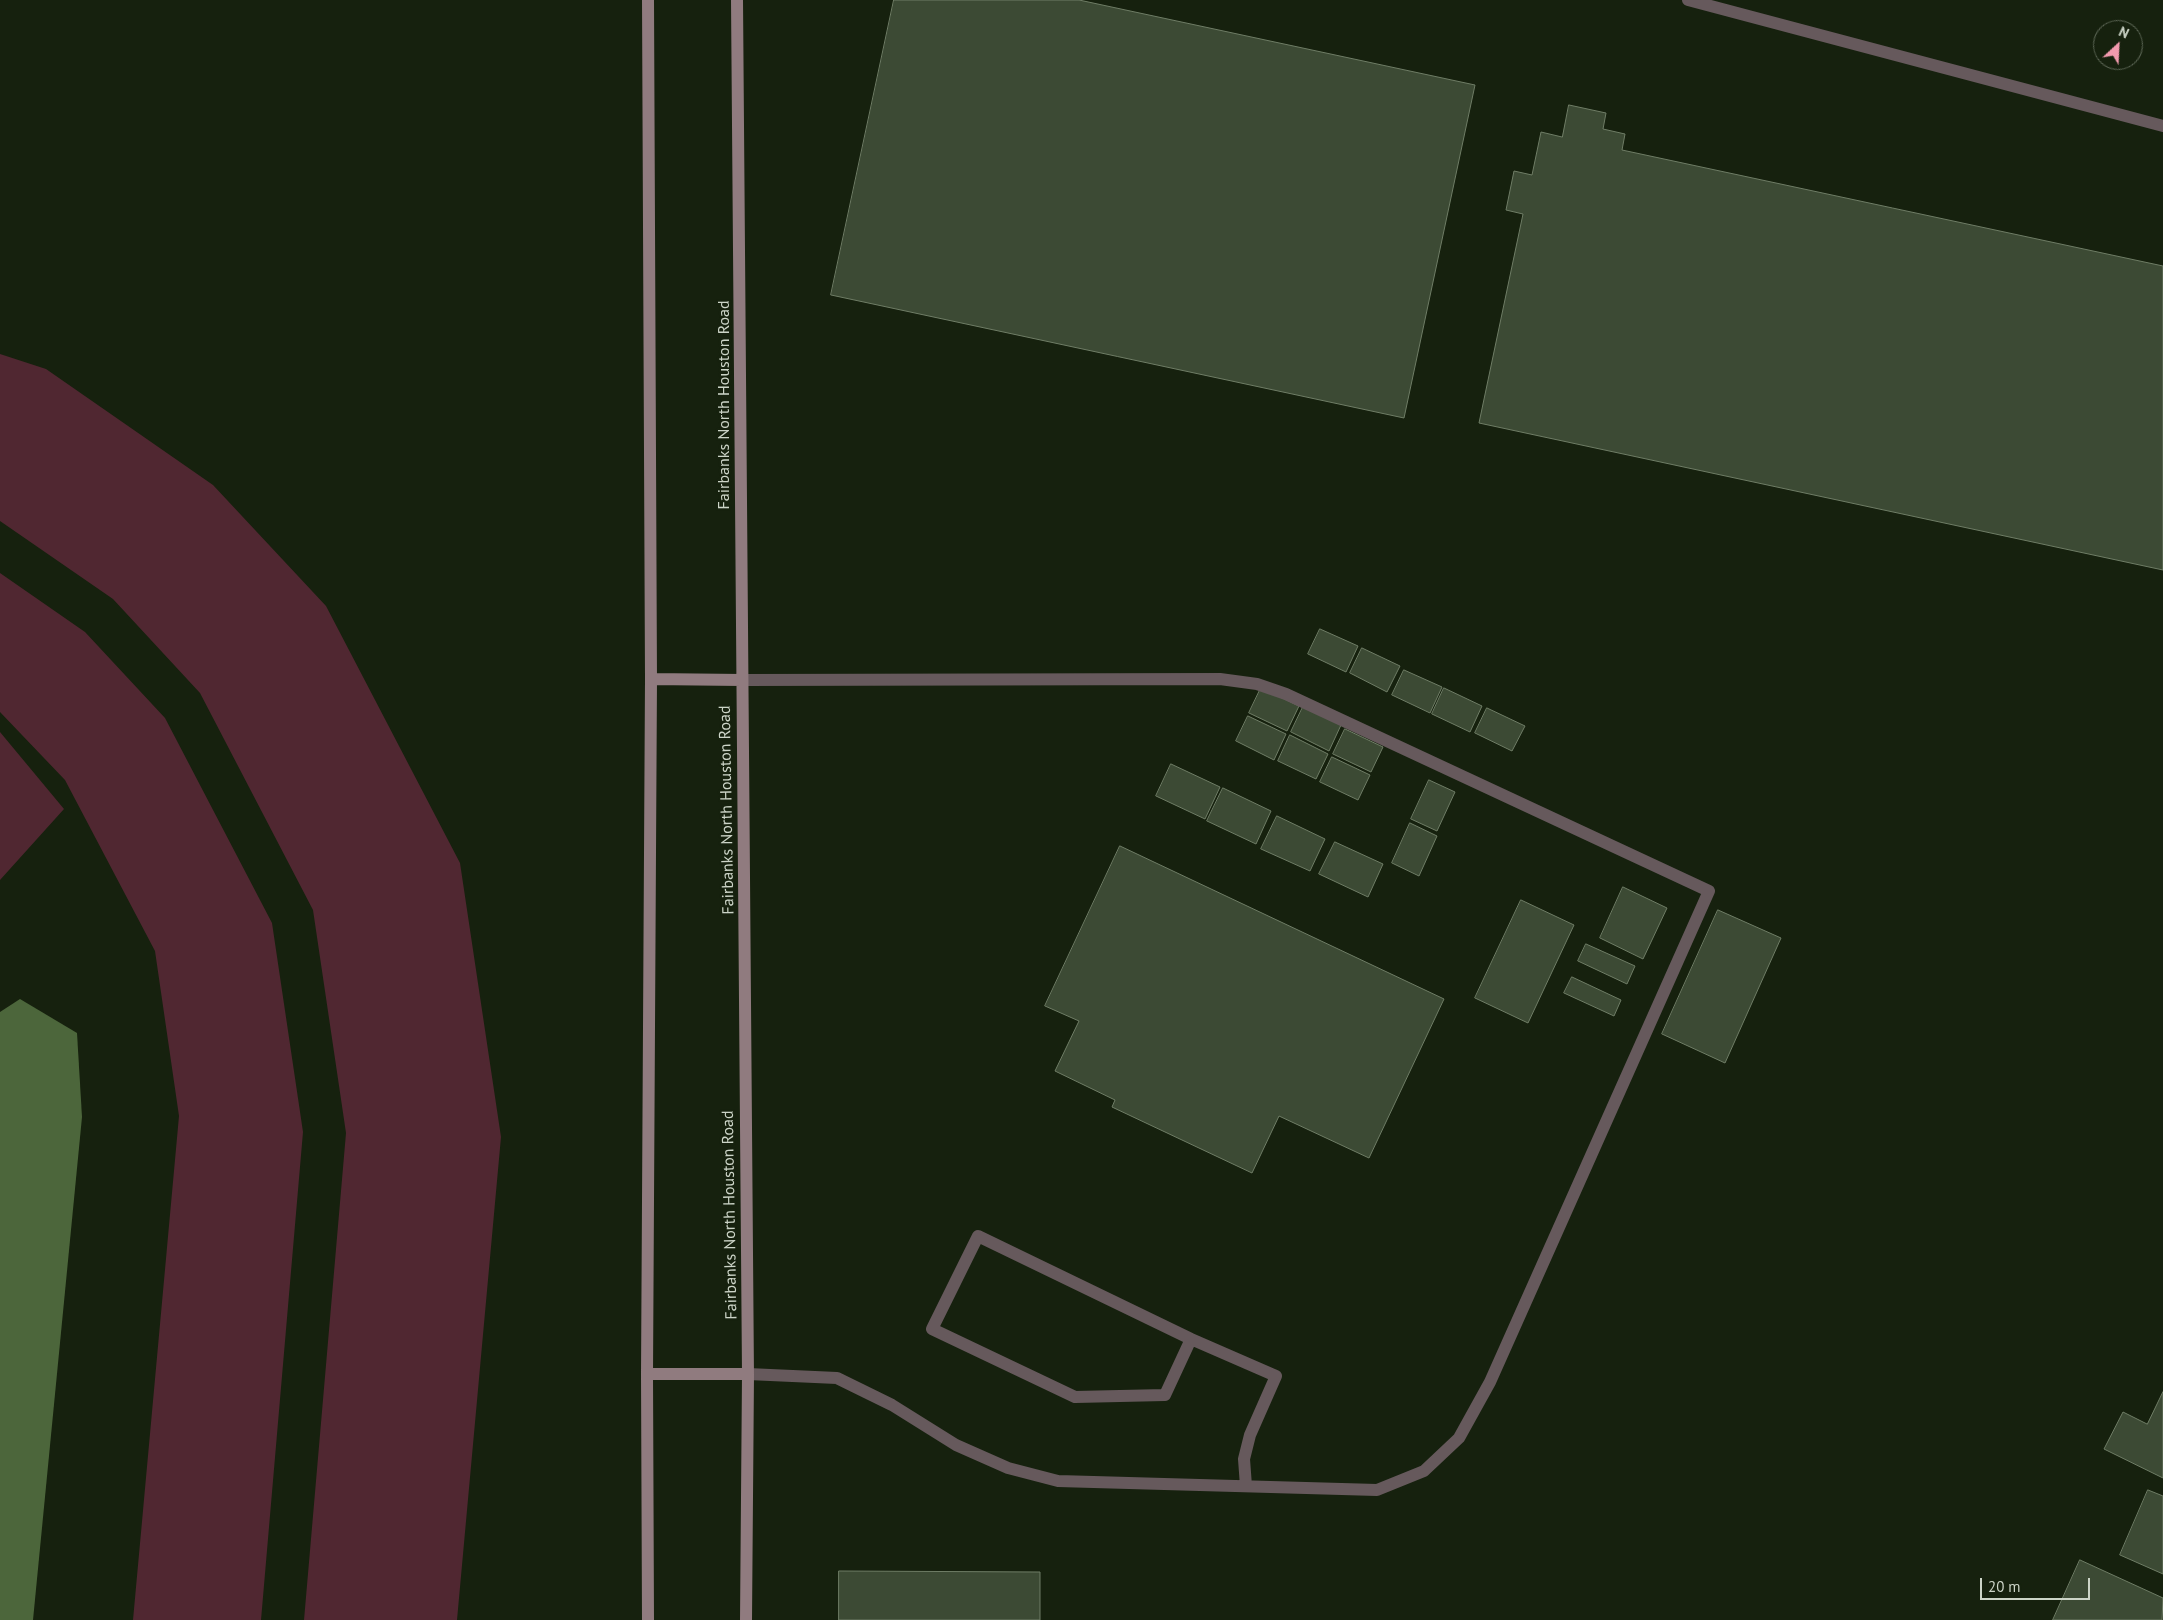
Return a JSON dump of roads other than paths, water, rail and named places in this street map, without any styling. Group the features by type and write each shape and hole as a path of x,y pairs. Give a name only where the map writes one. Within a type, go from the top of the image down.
{"main road":[{"path":"648,0 651,679 647,1374 648,1620"},
{"name":"Fairbanks North Houston Road","path":"737,0 748,1374 746,1620"},
{"path":"651,679 742,680"},
{"path":"647,1374 748,1374"}],"lane":[{"path":"1688,0 2163,126"},
{"path":"742,680 1220,679 1256,684 1295,699 1709,891 1490,1382 1459,1438 1424,1471 1377,1490 1058,1481 1008,1468 956,1445 892,1404 837,1378 748,1374"},
{"path":"1191,1339 1165,1395 1075,1398 932,1329 978,1236 1191,1339 1276,1376 1250,1435 1244,1459 1246,1486"}]}
